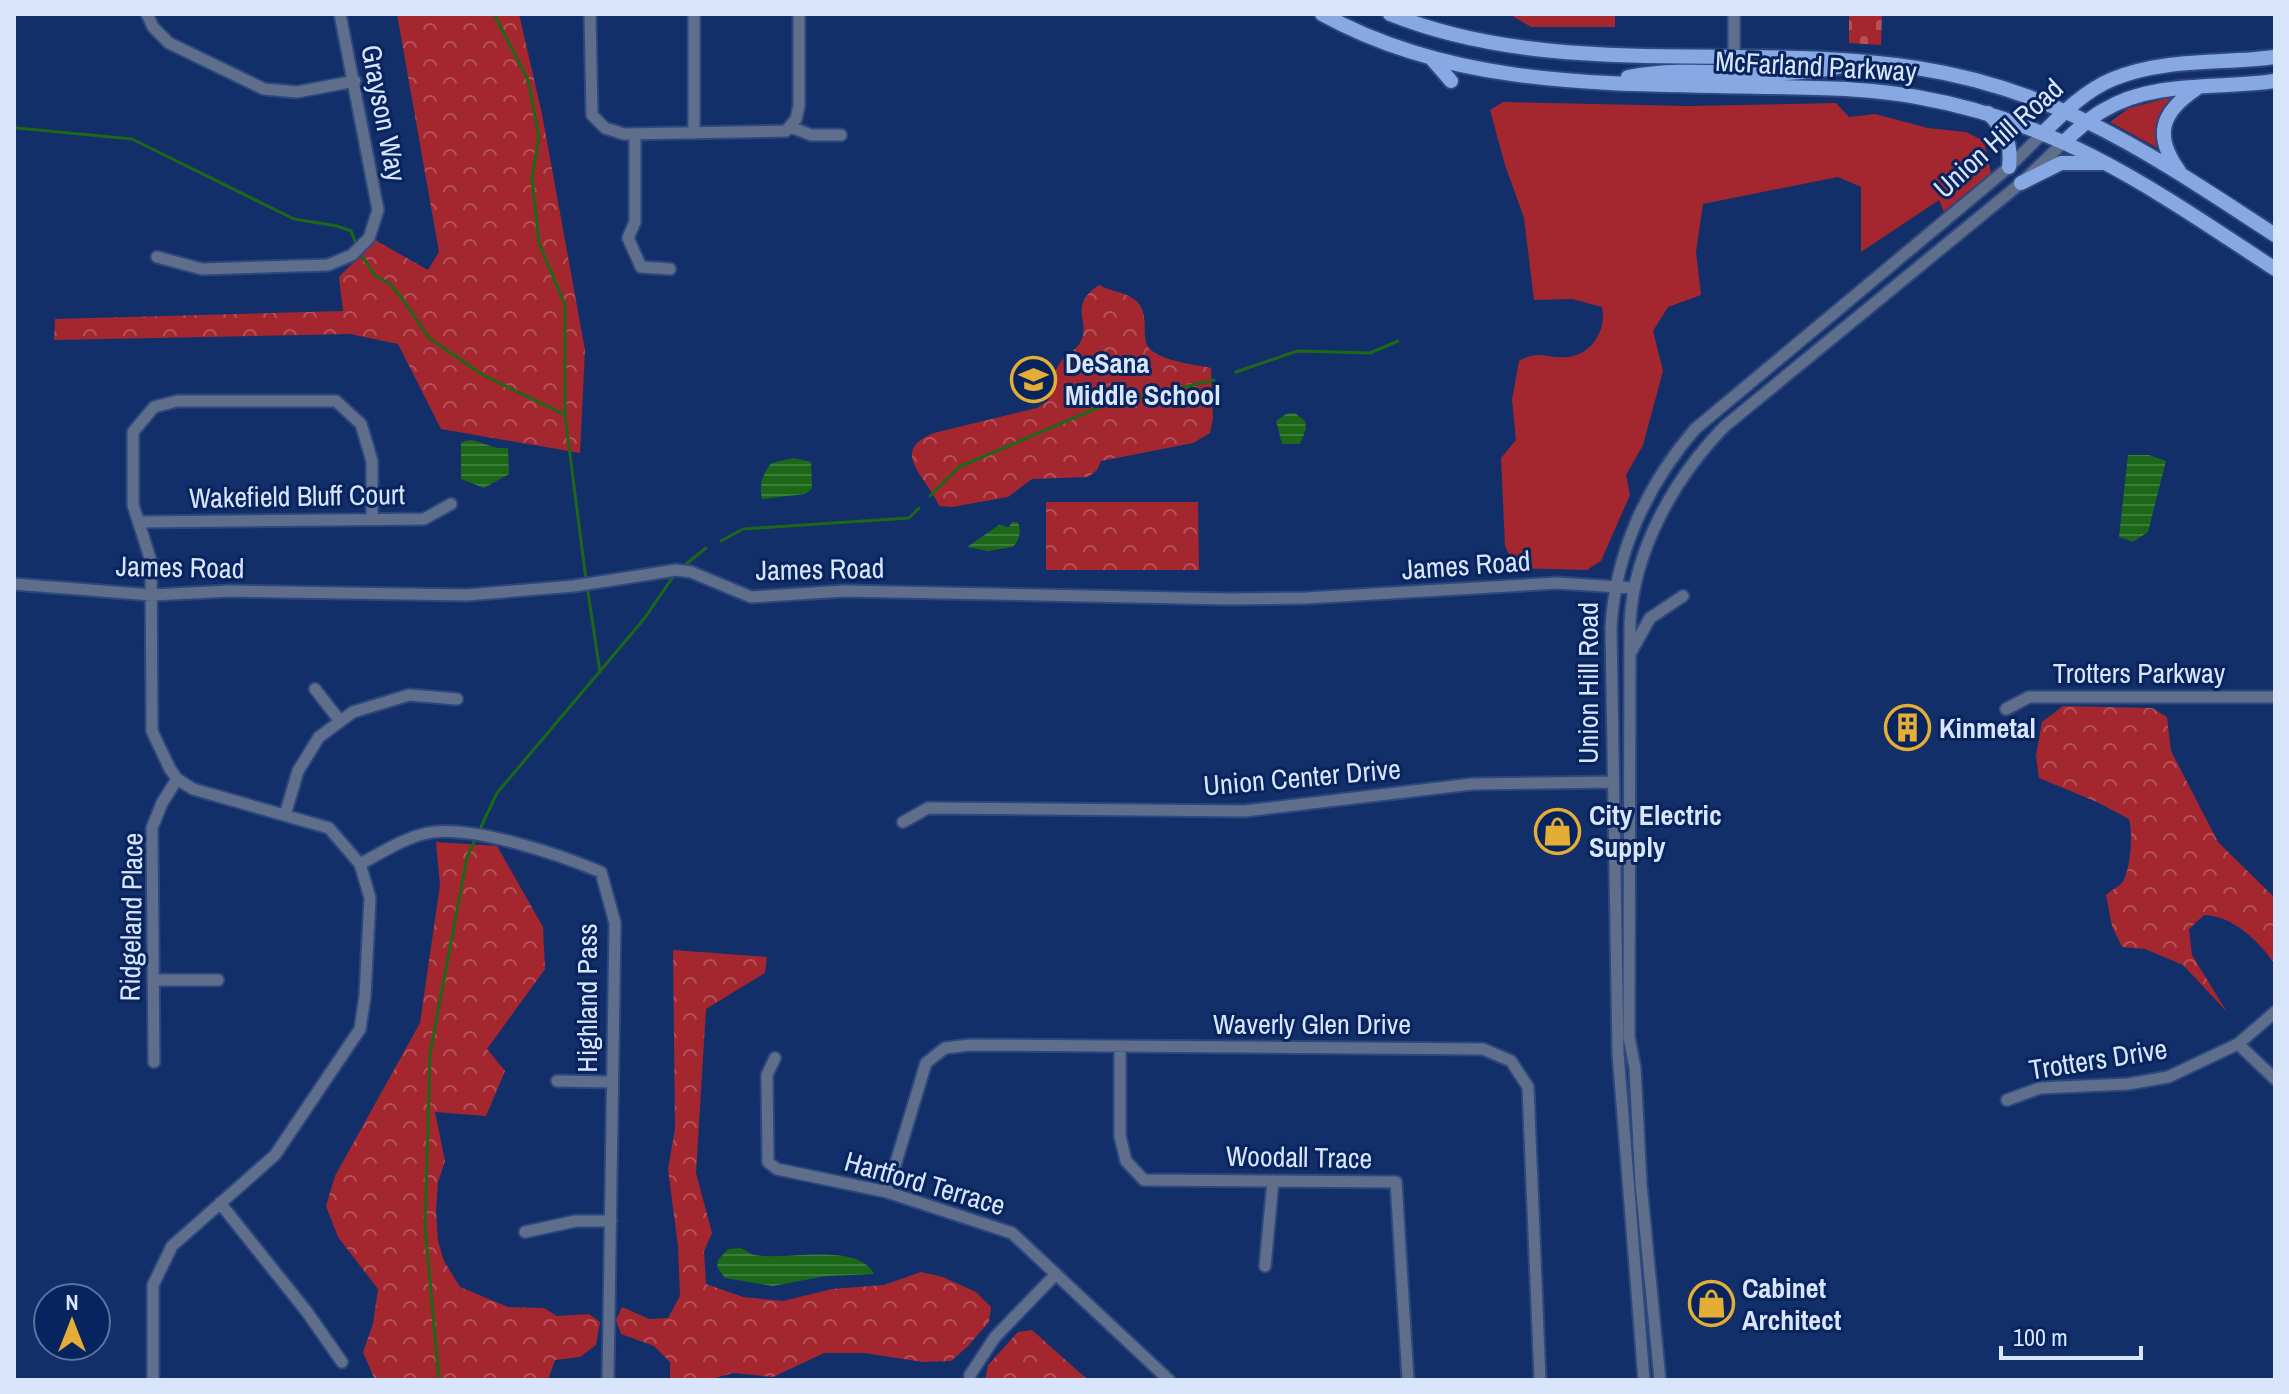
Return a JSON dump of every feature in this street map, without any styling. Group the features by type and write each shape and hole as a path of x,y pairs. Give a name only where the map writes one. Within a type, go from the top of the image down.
{"main road":[{"path":"1322,14 1377,40 1431,59 1517,77 1604,83 1651,73 1734,72"},
{"name":"McFarland Parkway","path":"1390,14 1458,37 1510,47 1884,92 1988,113 2044,132 2110,164 2275,269"},
{"name":"Union Hill Road","path":"2044,132 2066,110 2098,86 2128,74 2159,67 2275,57"},
{"path":"1431,59 1451,81"},
{"name":"McFarland Parkway","path":"1734,72 1858,61 1957,75 2015,91 2066,110 2129,141 2275,235"},
{"name":"Union Hill Road","path":"2065,141 2106,108 2137,96 2275,81"},
{"path":"2182,175 2166,147 2163,126 2178,104 2199,88"},
{"path":"1988,113 2006,133 2009,167"},
{"path":"2021,183 2061,163 2082,161 2110,164"}],"street":[{"path":"147,14 153,27 169,43 264,89 297,92 355,81"},
{"name":"Grayson Way","path":"157,257 202,269 328,265 352,255 369,238 378,210 340,14"},
{"path":"590,14 592,115 605,128 635,135 786,131 791,127 799,106 799,14"},
{"path":"694,14 694,133"},
{"path":"1734,14 1734,72"},
{"path":"791,127 811,135 841,135"},
{"name":"Union Hill Road","path":"1644,1380 1618,1053 1611,628 1614,586 1624,550 1640,513 1668,464 1695,429 2009,167 2044,132"},
{"path":"635,135 635,222 628,238 641,267 670,269"},
{"name":"Union Hill Road","path":"1660,1380 1641,1184 1635,1068 1629,1037 1629,656 1633,588 1655,527 1675,489 1708,443 2021,183 2065,141"},
{"path":"153,1380 153,1285 172,1246 275,1155 360,1029 365,996 370,898 360,864 329,828 193,789 177,779 170,769 152,731 151,561 133,505 133,432 154,407 177,401 336,401 361,424 372,461 372,519"},
{"name":"Wakefield Bluff Court","path":"139,522 424,519 451,504"},
{"name":"James Road","path":"14,584 152,595 230,591 467,595 552,589 676,570 691,572 751,597 861,591 1259,599 1558,583 1633,588"},
{"path":"1629,656 1650,618 1683,596"},
{"path":"315,689 340,721"},
{"path":"285,815 298,771 319,737 353,712 409,695 457,699"},
{"name":"Trotters Parkway","path":"2006,709 2029,697 2275,697"},
{"name":"Ridgeland Place","path":"154,1062 152,828 162,803 177,779"},
{"name":"Union Center Drive","path":"903,822 928,808 1245,811 1472,784 1613,782"},
{"name":"Highland Pass","path":"360,864 395,845 429,833 459,832 555,853 601,872 615,923 608,1380"},
{"path":"153,980 218,980"},
{"name":"Trotters Drive","path":"2007,1100 2040,1088 2128,1084 2168,1077 2238,1044 2275,1012"},
{"path":"2238,1044 2275,1079"},
{"name":"Waverly Glen Drive","path":"887,1192 926,1063 945,1048 970,1045 1483,1049 1511,1061 1528,1087 1540,1380"},
{"name":"Woodall Trace","path":"1120,1046 1120,1136 1126,1161 1144,1180 1396,1182 1408,1380"},
{"name":"Hartford Terrace","path":"775,1058 767,1075 768,1162 777,1169 887,1192 1012,1233 1169,1380"},
{"path":"557,1081 612,1082"},
{"path":"1265,1266 1273,1181"},
{"path":"220,1203 307,1312 342,1362"},
{"path":"525,1232 576,1221 611,1221"},
{"path":"970,1380 970,1375 995,1337 1056,1274"}],"green space":[{"path":"397,14 519,14 542,114 585,350 580,453 441,429 398,344 350,334 54,340 55,319 343,311 339,277 375,240 428,270 439,252"},
{"path":"1509,14 1615,14 1615,27 1531,27"},
{"path":"1849,14 1882,14 1881,45 1849,43"},
{"path":"2168,98 2172,100 2159,149 2110,122 2129,108"},
{"path":"1503,102 1688,106 1836,103 1849,117 1875,114 1928,128 1966,132 1984,141 1991,173 1944,212 1939,200 1861,252 1861,187 1838,177 1703,204 1696,252 1701,295 1668,307 1653,331 1663,371 1643,445 1626,475 1630,495 1601,561 1587,570 1515,568 1505,546 1501,458 1516,440 1512,400 1519,361 1537,355 1567,357 1584,351 1596,340 1603,315 1602,307 1572,299 1534,300 1524,218 1490,110"},
{"path":"1099,285 1130,297 1140,305 1147,346 1151,350 1172,360 1211,368 1213,418 1210,433 1193,443 1101,461 1097,470 1088,477 1032,479 1008,497 952,507 939,506 915,466 913,448 920,440 934,433 1037,408 1048,401 1059,364 1081,341 1084,300"},
{"path":"1046,502 1198,502 1199,570 1046,570"},
{"path":"2063,706 2152,708 2167,717 2171,751 2218,842 2275,898 2275,964 2253,939 2225,920 2204,915 2189,929 2192,955 2227,1012 2183,965 2145,949 2122,947 2112,926 2106,895 2125,877 2131,842 2129,819 2039,778 2036,756 2042,722"},
{"path":"436,842 497,846 543,927 545,969 487,1049 505,1071 486,1116 435,1112 445,1161 438,1182 436,1211 438,1241 444,1261 460,1287 508,1307 544,1308 557,1316 589,1314 600,1322 596,1345 580,1357 555,1360 548,1380 375,1380 363,1352 373,1324 378,1289 338,1237 326,1206 335,1176 420,1023 440,885"},
{"path":"673,950 767,957 765,973 706,1009 696,1173 712,1233 704,1251 706,1284 743,1297 783,1301 832,1289 884,1285 921,1272 943,1277 976,1292 991,1307 989,1322 951,1361 923,1362 864,1353 824,1353 773,1377 733,1373 708,1380 670,1380 670,1362 654,1346 621,1334 616,1320 622,1307 649,1319 668,1318 680,1296 678,1246 668,1169 675,1129"},
{"path":"1032,1330 1088,1380 985,1380 988,1365 1018,1332"}],"shaded area":[{"path":"1295,413 1305,421 1306,429 1300,444 1282,444 1276,421 1286,414"},
{"path":"470,440 508,448 509,474 484,488 461,479 461,442"},
{"path":"2128,455 2149,455 2166,461 2148,532 2133,542 2119,537"},
{"path":"794,458 811,462 812,489 805,494 762,499 762,480 771,463"},
{"path":"1012,522 1017,522 1020,531 1012,547 988,551 967,547 999,525 1009,527"},
{"path":"740,1248 764,1256 835,1255 852,1258 865,1264 874,1274 826,1276 773,1286 725,1278 717,1267 718,1260 728,1249"}],"waterway":[{"path":"494,14 528,80 539,137 532,178 539,243 565,305 565,415 586,580"},
{"path":"14,125 17,128 132,139 294,219 351,231 357,246"},
{"path":"360,253 376,277 389,283 401,297 429,338 483,375 565,415"},
{"path":"1236,372 1297,351 1370,353 1398,341"},
{"path":"930,496 959,467 1102,406 1214,380"},
{"path":"721,541 743,529 909,518 919,508"},
{"path":"686,564 706,548"},
{"path":"479,831 497,793 644,619 675,574"},
{"path":"588,592 600,672"},
{"path":"439,1380 425,1227 430,1054 467,857 476,838"}],"place":[{"name":"DeSana Middle School","path":"1034,379"},
{"name":"Kinmetal","path":"1908,728"},
{"name":"City Electric Supply","path":"1558,831"},
{"name":"Cabinet Architect","path":"1711,1304"}]}
